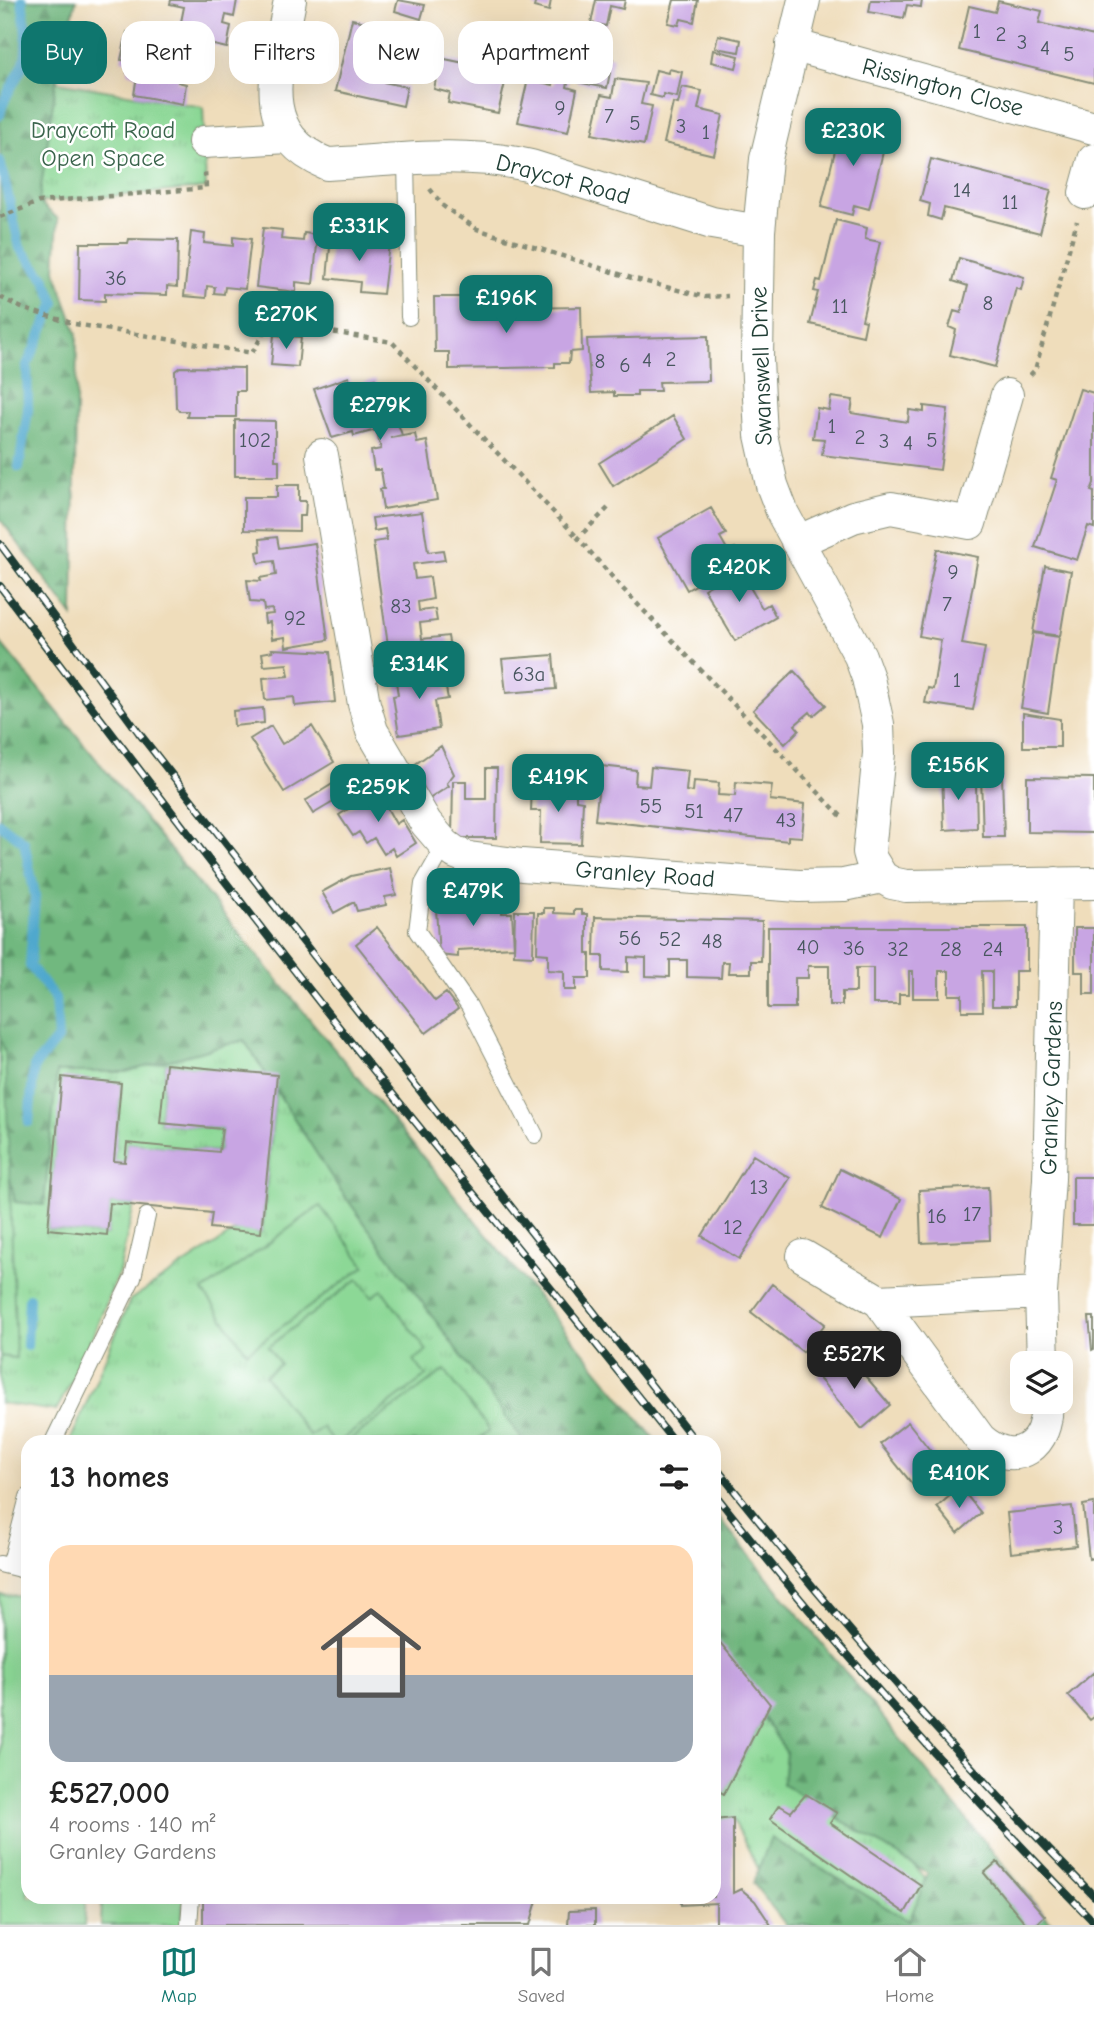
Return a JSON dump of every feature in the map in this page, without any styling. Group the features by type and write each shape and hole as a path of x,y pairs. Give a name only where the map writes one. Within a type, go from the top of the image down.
{"street":[{"path":"204,142 288,137 279,122 274,88 290,0"},
{"name":"Swanswell Drive","path":"804,0 766,159 759,231 757,296 761,435 772,485 797,542 860,656 874,701 879,753 869,844 871,859 882,877"},
{"name":"Rissington Close","path":"792,45 1094,128"},
{"name":"Draycot Road","path":"288,137 299,149 327,164 464,157 502,159 712,223 759,231"},
{"path":"1085,193 1094,160"},
{"path":"797,542 853,517 891,508 970,523 1007,395"},
{"name":"Granley Road","path":"323,455 367,717 386,757 426,823 445,845 469,858 522,865 799,886 844,885 882,877 892,883 925,887 1094,883"},
{"name":"Granley Gardens","path":"1043,1351 1041,1293 1049,1179 1056,883"},
{"path":"803,1256 879,1301 980,1439 989,1447 1010,1453 1032,1446 1045,1427 1046,1414"},
{"path":"879,1301 1041,1293"}],"lane":[{"path":"406,160 409,317"},
{"path":"445,845 423,884 416,931 470,1006 535,1135"},
{"path":"56,1435 133,1277 147,1216"},
{"path":"5,1565 21,1518"},
{"path":"189,1925 190,1904"}],"path":[{"path":"1,216 39,202 206,188 204,142"},
{"path":"406,160 443,206 477,229 635,279 705,297 757,296"},
{"path":"1007,395 1035,370 1085,193"},
{"path":"0,297 24,309 75,324 253,353 270,322 392,342 623,589 869,844"},
{"path":"578,538 608,508"}],"green space":[{"name":"Draycott Road Open Space","path":"0,0 76,0 71,21 21,21 21,84 69,84 203,107 206,188 39,202"},
{"path":"0,0 76,0 71,21 21,21 21,84 56,84 39,202 58,219 55,270 77,334 73,616 0,519"},
{"path":"0,642 651,1435 519,1435 336,1184 244,1040 126,1072 57,1072 44,1205 15,1202 0,1129"},
{"path":"239,995 568,1435 73,1435 130,1300 237,1230 262,1232 277,1076 166,1064 160,1123 222,1129 219,1152 127,1143 125,1162 114,1161 121,1084 63,1078 48,1229 107,1235 110,1203 134,1205 119,1272 85,1355 56,1411 0,1403 0,1356 15,1358 5,1052"},
{"path":"0,1037 5,1052 16,1358 0,1356"},
{"path":"320,1206 365,1266 247,1352 203,1291"},
{"path":"358,1279 372,1297 382,1290 427,1351 414,1360 426,1376 348,1435 328,1435 322,1427 309,1435 265,1376 280,1364 268,1347"},
{"path":"445,1370 489,1431 484,1435 357,1435"},
{"path":"721,1521 1053,1925 786,1925 753,1883 771,1838 909,1921 928,1874 783,1784 786,1752 721,1652"},
{"path":"0,1595 21,1596 21,1904 86,1904 84,1925 0,1925"},
{"path":"721,1634 964,1925 787,1925 733,1819 721,1820 721,1794 770,1704"},
{"path":"102,1904 183,1904 182,1925 101,1925"}],"building":[{"path":"171,0 237,0 234,17 226,15 224,24 229,25 227,48 215,45 215,21 181,21 184,7 170,4"},
{"path":"398,0 425,5 421,19 395,11"},
{"path":"536,0 551,0 549,11 534,7"},
{"path":"596,0 625,0 623,9 610,6 607,21 591,21"},
{"path":"674,0 698,0 694,22 681,19 679,25 668,23"},
{"path":"871,0 922,0 921,7 907,5 904,18 869,12"},
{"path":"998,1 1042,11 1039,23 1094,36 1094,83 959,50 969,6 995,12"},
{"path":"352,19 361,21 353,21 353,84 393,84 407,87 403,106 335,91 339,84"},
{"path":"718,35 741,40 739,52 715,48"},
{"path":"713,50 739,56 736,68 711,62"},
{"path":"444,59 458,62 458,84 505,84 498,113 448,103 450,93 434,89 435,84 444,84"},
{"path":"669,69 682,72 677,97 650,95 656,70 668,73"},
{"path":"615,79 646,83 641,104 652,106 644,145 592,134 601,95 612,97"},
{"path":"136,84 186,84 183,104 134,95"},
{"path":"527,84 568,84 567,87 577,90 568,132 518,122"},
{"path":"587,84 608,84 607,88"},
{"path":"682,87 702,91 698,109 723,115 714,155 664,143 673,103 678,104"},
{"path":"837,122 885,134 869,209 854,205 852,215 821,207 835,151 830,150"},
{"path":"931,159 1051,190 1040,233 944,208 941,220 928,216 930,204 920,201"},
{"path":"836,220 867,228 865,239 880,242 862,320 866,321 863,336 810,324 818,292 814,291 817,280 821,281"},
{"path":"263,228 282,230 281,239 303,241 304,233 318,235 313,284 296,282 296,292 256,287"},
{"path":"191,232 205,234 204,243 233,246 233,237 251,239 245,289 225,287 224,294 214,293 215,287 207,286 206,298 184,296"},
{"path":"331,237 389,244 383,294 359,292 360,282 327,278"},
{"path":"129,239 178,240 177,287 167,286 167,295 105,293 105,301 79,300 80,243 128,243"},
{"path":"959,258 1024,277 1021,290 1016,288 995,367 950,355 956,330 949,327 954,311 961,313 968,286 953,281"},
{"path":"434,297 461,297 461,309 581,307 582,351 570,352 569,363 555,363 555,367 449,369 449,352 435,352"},
{"path":"274,335 301,337 298,367 271,365"},
{"path":"708,336 709,381 659,382 660,391 637,391 637,396 614,396 614,392 591,393 587,339"},
{"path":"180,367 244,368 244,391 236,391 236,417 187,417 188,411 179,411 176,407 175,371"},
{"path":"349,377 352,387 375,379 383,400 374,403 381,425 397,421 402,435 390,438 415,434 417,443 427,441 437,500 383,509 381,470 374,470 371,451 381,449 376,430 354,436 353,432 332,438 314,389"},
{"path":"1080,389 1094,393 1094,483 1091,491 1094,492 1094,528 1088,526 1077,560 1035,547 1057,480 1051,478"},
{"path":"831,397 853,400 851,413 908,422 909,410 924,412 924,406 948,409 940,470 822,455 824,439 813,438 817,408 829,410"},
{"path":"673,416 687,439 613,486 599,463"},
{"path":"235,420 275,421 275,460 279,460 279,476 235,476"},
{"path":"277,485 299,485 299,501 306,501 305,516 299,516 299,531 244,530 244,497 277,497"},
{"path":"711,508 726,534 720,537 728,551 735,548 741,559 687,590 658,538"},
{"path":"422,512 428,552 443,550 445,560 413,564 415,579 430,577 433,599 418,602 419,611 435,609 437,621 420,623 422,639 448,636 450,648 390,659 373,542 387,540 385,529 374,531 372,518"},
{"path":"277,537 279,548 315,543 328,640 286,647 285,637 272,639 270,622 265,623 264,615 273,614 272,609 264,610 263,603 250,602 247,580 261,581 260,578 276,575 274,561 259,563 257,552 261,551 260,539"},
{"path":"937,549 978,557 962,644 985,648 973,710 925,703 928,688 933,689 941,640 919,636"},
{"path":"745,565 751,576 745,579 762,608 769,604 776,617 735,641 704,589"},
{"path":"1045,566 1071,571 1060,636 1033,632"},
{"path":"1033,633 1059,637 1048,713 1021,708"},
{"path":"272,649 330,652 335,702 295,706 294,697 265,700 263,678 289,676 287,664 264,666 262,653 273,651"},
{"path":"553,655 556,689 506,693 502,659"},
{"path":"430,669 430,674 443,672 448,699 435,701 439,729 399,735 393,696 398,695 395,675"},
{"path":"794,671 826,705 813,716 810,712 795,725 799,730 785,744 753,710"},
{"path":"263,708 264,723 234,726 233,711"},
{"path":"1023,713 1060,719 1060,747 1023,747"},
{"path":"271,726 282,744 312,726 334,762 284,792 250,739"},
{"path":"441,746 454,774 447,783 449,786 429,799 411,767"},
{"path":"601,766 636,770 635,785 649,786 651,767 688,771 686,791 693,792 694,781 719,783 718,795 735,796 736,782 772,785 770,800 805,804 802,837 788,836 788,841 595,820"},
{"path":"360,767 373,788 340,809 335,801 313,814 305,801"},
{"path":"486,768 497,768 496,838 452,838 453,781 466,781 466,799 486,799"},
{"path":"963,769 963,786 976,785 977,828 944,830 942,770"},
{"path":"1002,775 1004,837 983,837 981,776"},
{"path":"1027,777 1094,778 1094,833 1027,832"},
{"path":"532,786 576,787 576,800 583,801 581,844 540,843 541,811 531,811"},
{"path":"381,788 391,805 387,808 396,824 402,820 416,843 396,856 392,848 384,854 374,838 366,843 359,832 353,836 339,815"},
{"path":"390,868 396,895 385,897 386,905 357,911 354,902 334,913 322,892 351,876"},
{"path":"488,898 488,909 502,908 502,913 512,913 514,947 458,950 458,957 439,955 436,909 472,907 471,899"},
{"path":"544,908 554,908 554,913 574,914 574,910 582,910 582,914 587,914 590,978 576,978 576,990 564,990 564,971 548,970 548,954 537,953 538,913 544,913"},
{"path":"515,911 534,911 533,956 514,955"},
{"path":"595,917 762,921 761,961 751,961 751,973 728,973 729,962 722,962 721,978 687,977 687,960 670,960 670,977 646,976 646,958 628,957 628,972 603,971 603,956 594,956"},
{"path":"377,927 435,1001 446,993 458,1009 426,1033 356,944"},
{"path":"768,927 1027,927 1027,971 1015,971 1015,1006 992,1006 992,971 982,971 983,1011 962,1011 962,995 949,995 949,971 939,971 939,998 913,998 913,971 909,971 909,994 899,994 899,1004 873,1004 873,968 856,968 856,992 842,992 842,1005 829,1005 829,966 808,966 808,978 795,978 795,1008 768,1008"},
{"path":"1075,928 1094,928 1094,994 1084,994 1084,972 1075,972"},
{"path":"166,1064 277,1075 261,1233 210,1228 212,1213 110,1203 107,1235 48,1229 62,1077 121,1083 114,1161 125,1162 127,1143 219,1152 222,1129 160,1123"},
{"path":"753,1155 790,1178 739,1259 702,1236"},
{"path":"840,1169 901,1199 883,1238 822,1208"},
{"path":"1073,1177 1094,1177 1094,1225 1073,1225"},
{"path":"988,1187 990,1240 921,1243 919,1190"},
{"path":"772,1284 825,1324 803,1352 751,1312"},
{"path":"1089,1317 1094,1317 1092,1350"},
{"path":"845,1352 890,1405 862,1429 817,1376"},
{"path":"908,1422 948,1473 921,1495 880,1444"},
{"path":"960,1487 981,1513 958,1533 937,1507"},
{"path":"1094,1503 1094,1558 1089,1559 1083,1505"},
{"path":"1072,1506 1076,1546 1011,1553 1007,1513"},
{"path":"721,1644 770,1704 724,1794 721,1792"},
{"path":"1094,1672 1094,1717 1090,1720 1068,1695"},
{"path":"806,1794 837,1813 830,1823 921,1885 905,1913 770,1819 779,1805 791,1812"},
{"path":"733,1818 733,1893 741,1889 755,1901 771,1925 716,1925 716,1904 721,1904 721,1819"},
{"path":"997,1862 1045,1916 1036,1925 1027,1925 984,1873"},
{"path":"203,1904 536,1904 530,1925 203,1925"},
{"path":"595,1910 595,1925 568,1925 569,1911"}],"waterway":[{"path":"0,115 25,59 26,33 22,0"},
{"path":"0,161 20,248 45,279 55,303 27,365 28,410 19,467"},
{"path":"0,824 24,842 35,895 30,966 55,998 58,1038 34,1067 29,1122"},
{"path":"27,1346 29,1298"}],"railway":[{"path":"0,544 139,733 691,1435"},
{"path":"0,586 327,1012 668,1435"},
{"path":"721,1474 898,1686 994,1792 1094,1896"},
{"path":"721,1502 804,1604 898,1712 1094,1922"}]}
